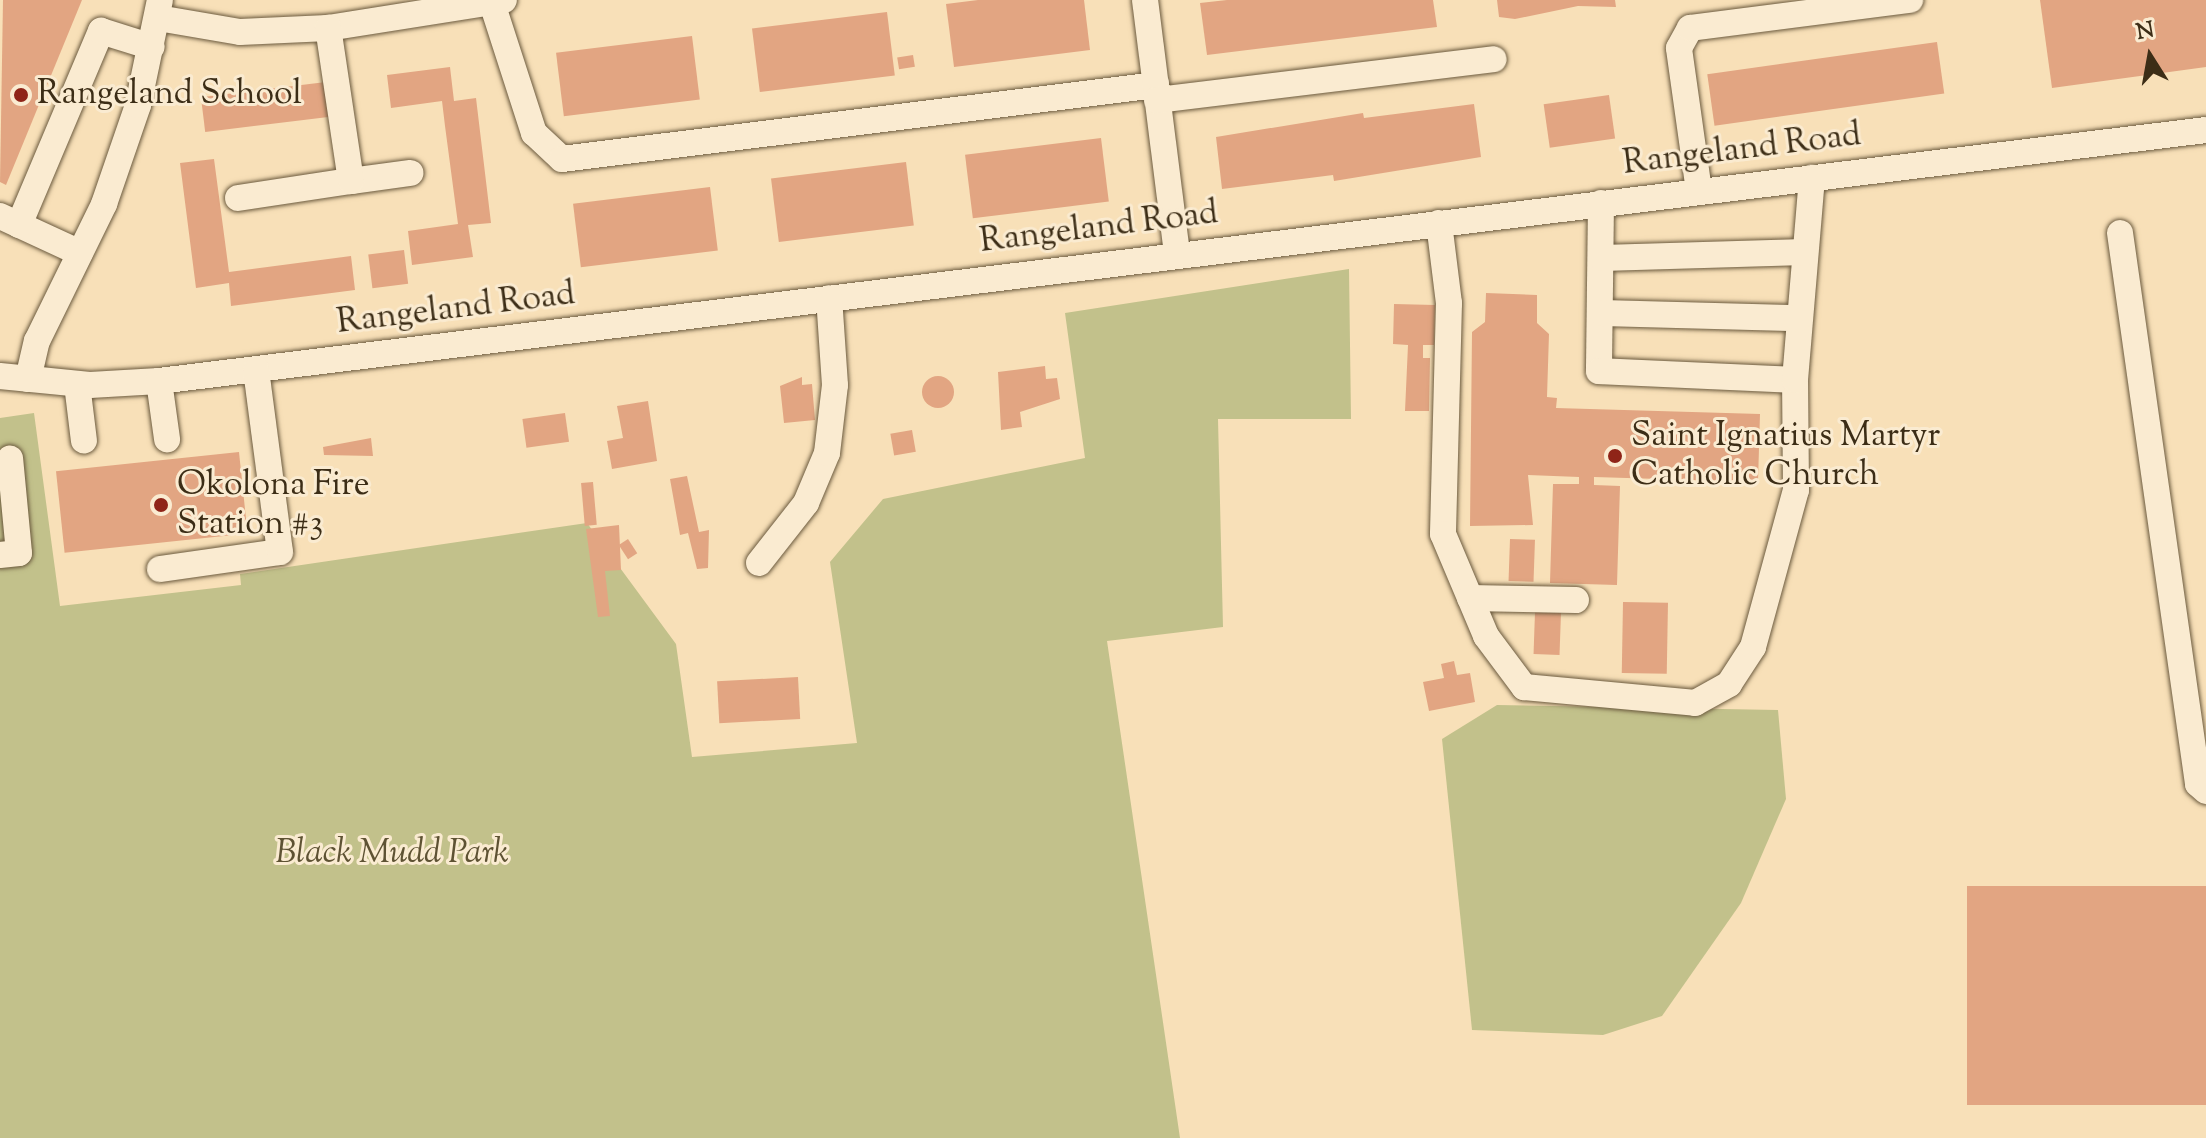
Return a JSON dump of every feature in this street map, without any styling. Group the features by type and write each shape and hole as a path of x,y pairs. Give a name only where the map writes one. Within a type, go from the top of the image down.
{"street":[{"path":"28,379 37,341 80,253 128,133 152,47 159,9 240,32 328,28 496,0 534,133 562,159 1494,59"},
{"path":"1145,0 1177,255"},
{"path":"1699,191 1679,48 1690,28 1910,0"},
{"path":"328,28 351,181"},
{"path":"80,253 10,220 101,31 152,47"},
{"name":"Rangeland Road","path":"0,376 77,384 159,381 2206,130"},
{"path":"238,198 410,173"},
{"path":"1439,223 1449,303 1443,534 1486,636 1524,687 1695,703 1729,684 1753,647 1796,490 1795,380 1812,178"},
{"path":"1601,203 1599,371 1795,380"},
{"path":"2120,233 2198,784 2206,791"},
{"path":"1602,258 1805,252"},
{"path":"759,563 806,503 827,453 835,385 829,298"},
{"path":"1602,313 1799,318"},
{"path":"160,569 280,552 256,370"},
{"path":"159,381 167,439"},
{"path":"77,384 84,441"},
{"path":"0,555 19,553 10,458"},
{"path":"1470,598 1576,600"}],"green space":[{"name":"Black Mudd Park","path":"1349,269 1351,419 1218,419 1223,627 1107,641 1180,1138 0,1138 0,418 34,413 60,606 241,585 240,574 587,523 676,644 692,757 857,743 830,562 883,499 1085,458 1065,313"},
{"path":"1497,705 1778,710 1786,799 1741,903 1662,1016 1603,1035 1472,1030 1442,739"}],"building":[{"name":"Rangeland School","path":"3,0 82,0 6,185 0,182"},
{"path":"978,0 1084,0 1090,50 954,67 946,4"},
{"path":"1227,0 1433,0 1437,27 1207,55 1200,3"},
{"path":"1497,0 1615,0 1616,7 1578,6 1515,19 1499,17"},
{"path":"2040,0 2206,0 2206,67 2052,88"},
{"path":"887,12 895,76 760,92 752,29"},
{"path":"692,36 700,100 564,116 556,53"},
{"path":"1937,42 1944,93 1714,126 1707,74"},
{"path":"913,55 915,67 899,69 897,58"},
{"path":"450,67 454,101 476,98 491,223 468,225 473,257 412,265 408,231 458,224 442,101 391,108 387,75"},
{"path":"326,82 330,117 205,132 201,97"},
{"path":"1609,95 1615,139 1550,148 1544,104"},
{"path":"1474,104 1481,157 1334,181 1333,175 1222,189 1216,137 1363,113 1364,118"},
{"path":"1101,138 1109,202 973,218 965,155"},
{"path":"214,159 229,272 351,256 355,290 231,306 229,283 196,288 180,163"},
{"path":"906,162 914,226 779,242 771,179"},
{"path":"710,187 718,251 581,267 573,204"},
{"path":"404,250 408,284 372,288 368,254"},
{"name":"Saint Ignatius Martyr Catholic Church","path":"1486,293 1537,295 1537,323 1549,334 1547,397 1557,398 1556,408 1760,414 1758,482 1594,477 1594,485 1620,486 1617,585 1550,583 1553,484 1579,484 1579,477 1528,475 1533,525 1470,526 1472,332 1485,322"},
{"path":"1394,304 1435,305 1434,345 1423,345 1423,358 1430,358 1429,411 1405,411 1408,345 1393,344"},
{"path":"1045,366 1046,379 1057,378 1060,399 1020,412 1022,427 1001,430 998,372"},
{"path":"938,376 949,381 954,392 949,403 938,408 927,403 922,392 927,381"},
{"path":"802,377 802,385 812,384 815,420 784,423 780,386"},
{"path":"648,401 657,461 612,469 607,441 623,438 617,406"},
{"path":"565,413 569,442 526,448 522,419"},
{"path":"912,430 916,452 894,455 890,434"},
{"path":"371,438 373,456 324,455 323,447"},
{"path":"239,452 248,534 65,553 56,471"},
{"path":"687,476 699,532 709,530 708,568 697,569 688,533 680,535 670,479"},
{"path":"593,482 597,525 585,526 581,483"},
{"path":"619,525 621,570 605,571 610,616 598,617 586,529"},
{"path":"628,539 637,553 628,559 619,545"},
{"path":"1510,539 1535,540 1534,582 1509,581"},
{"path":"1623,602 1668,603 1667,674 1622,673"},
{"path":"1535,612 1561,613 1560,655 1534,654"},
{"path":"1454,661 1457,675 1470,673 1475,702 1429,711 1423,682 1444,678 1441,664"},
{"path":"798,677 800,719 719,723 717,681"},
{"path":"1967,886 2206,886 2206,1105 1967,1105"}],"place":[{"name":"Rangeland School","path":"21,95"},
{"name":"Saint Ignatius Martyr Catholic Church","path":"1615,456"},
{"name":"Okolona Fire Station #3","path":"161,505"}]}
